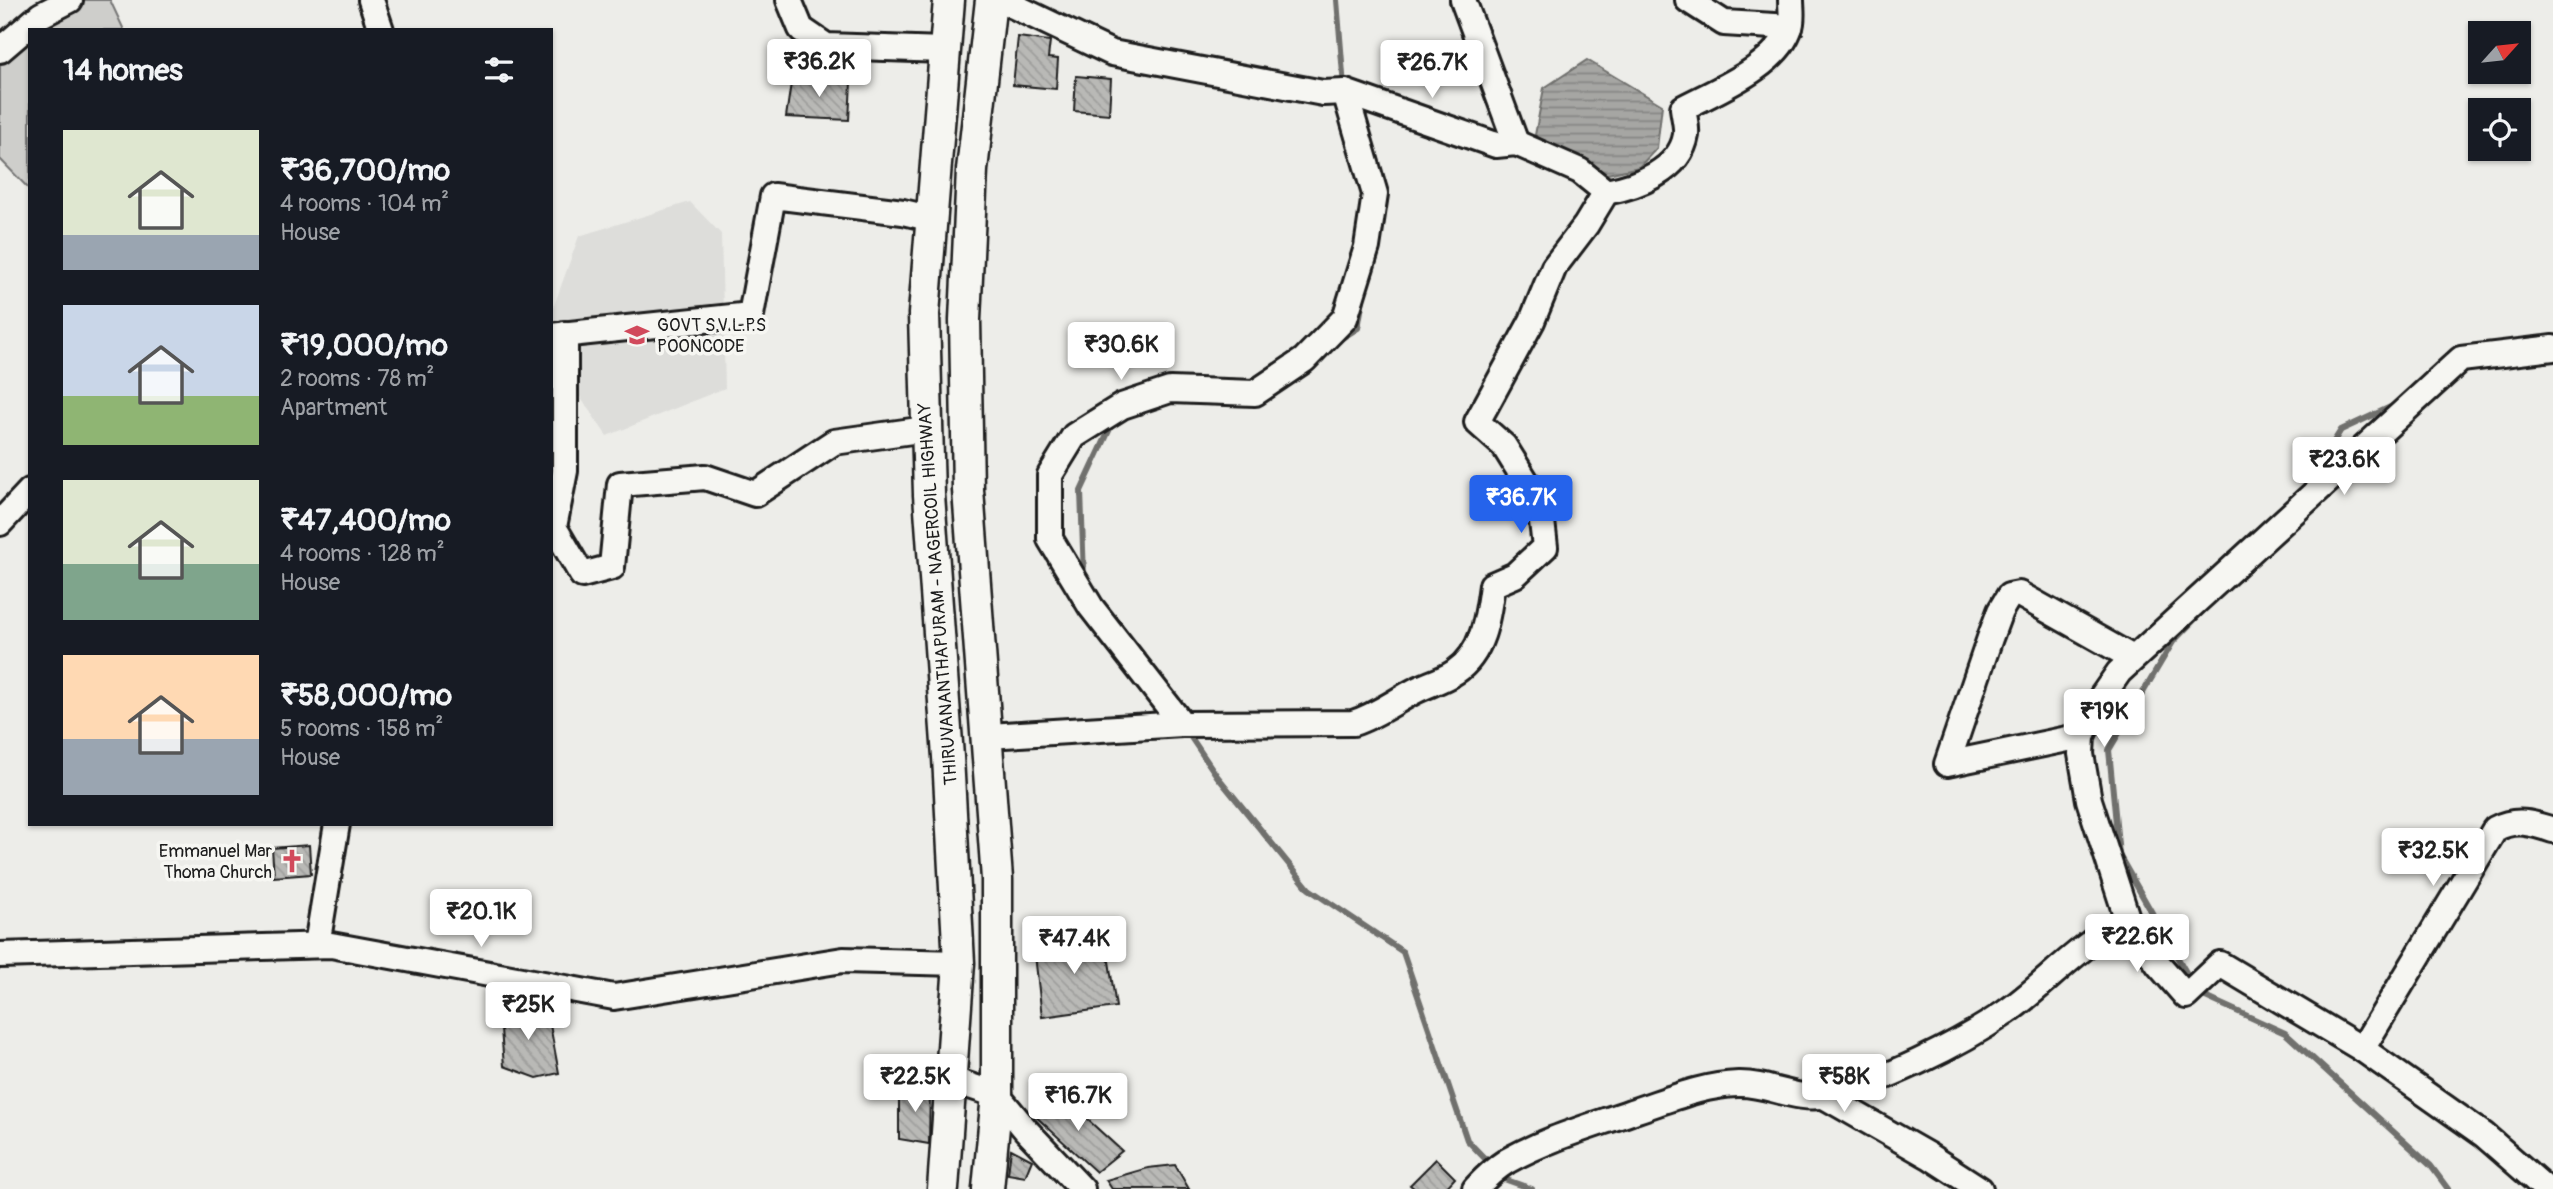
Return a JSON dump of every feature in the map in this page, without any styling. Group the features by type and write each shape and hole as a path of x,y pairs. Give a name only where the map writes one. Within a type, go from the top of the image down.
{"main road":[{"name":"THIRUVANANTHAPURAM - NAGERCOIL HIGHWAY","path":"943,1189 953,1080 959,963 926,429 924,314 949,0"},
{"path":"988,1189 997,1095 997,879 968,490 965,320 972,170 991,0"}],"street":[{"path":"4,38 70,0"},
{"path":"371,0 380,28"},
{"path":"789,0 801,29 826,46 944,50"},
{"path":"1000,0 1112,53 1323,93 1345,92 1496,145 1516,143 1580,171 1606,192"},
{"path":"1463,0 1516,143"},
{"path":"1688,0 1724,23 1790,27"},
{"path":"988,736 1182,724 1353,723 1376,715 1411,693 1456,672 1472,655 1486,627 1492,584 1515,575 1545,547 1540,504 1504,446 1477,422 1532,321 1554,267 1586,225 1606,192 1650,179 1676,160 1686,135 1683,108 1757,68 1777,49 1790,27 1791,0"},
{"path":"1182,724 1091,607 1050,539 1050,475 1074,436 1122,406 1170,390 1255,393 1304,360 1345,318 1367,247 1376,194 1345,92"},
{"path":"926,429 834,442 755,494 705,477 620,484 612,567 582,575 554,527 565,471 558,335 751,315 774,196 903,212 933,219"},
{"path":"2546,1189 2484,1135 2362,1049 2220,964 2186,996 2158,964 2128,921 2089,800 2081,754 2082,736 2098,702 2119,672 2461,359 2553,348"},
{"path":"0,523 28,493"},
{"path":"2082,736 1947,764 1990,638 2009,596 2019,594 2133,659"},
{"path":"2362,1049 2495,829 2509,822 2531,822 2553,830"},
{"path":"317,945 337,826"},
{"path":"1481,1187 1504,1163 1567,1134 1691,1092 1722,1084 1753,1083 1794,1096 1824,1096 1886,1074 1958,1041 2006,1012 2097,939 2128,921"},
{"path":"0,955 331,945 614,997 843,960 959,963"},
{"path":"953,1080 997,1095 1082,1189"},
{"path":"1824,1096 1929,1156 1980,1189"}],"shaded area":[{"path":"61,0 110,0 123,28 28,28 28,188 0,159 0,39"},
{"path":"1587,60 1662,105 1657,148 1639,167 1594,177 1565,153 1535,135 1544,88"},
{"name":"GOVT S.V.L.P.S POONCODE","path":"690,202 721,234 725,388 607,436 553,358 553,308 579,236"}],"building":[{"path":"1018,37 1050,41 1048,58 1058,59 1056,89 1013,85"},
{"path":"797,43 847,51 842,83 792,76"},
{"path":"792,76 851,82 849,120 786,117"},
{"path":"1076,76 1111,79 1109,114 1074,111"},
{"name":"Emmanuel Mar Thoma Church","path":"309,845 311,874 274,877 272,848"},
{"path":"1105,935 1116,1007 1042,1017 1034,946"},
{"path":"499,1005 548,1014 559,1073 537,1078 504,1066"},
{"path":"930,1087 929,1144 899,1139 899,1088"},
{"path":"1063,1097 1122,1151 1096,1172 1031,1112"},
{"path":"1011,1149 1032,1160 1025,1177 1008,1174"},
{"path":"1436,1159 1455,1178 1445,1189 1415,1189 1410,1185"},
{"path":"1175,1165 1189,1189 1112,1189 1106,1180 1148,1168"}],"waterway":[{"path":"1337,0 1344,87"},
{"path":"1339,340 1358,328 1363,299"},
{"path":"2305,487 2341,430 2397,404"},
{"path":"1084,577 1081,491 1114,420"},
{"path":"2191,981 2119,855 2109,750 2173,642 2203,611"},
{"path":"1186,730 1217,776 1309,889 1403,952 1467,1140 1492,1166"},
{"path":"2199,994 2285,1033 2431,1166 2448,1189"},
{"path":"1499,1174 1504,1179 1532,1189"}],"place":[{"name":"GOVT S.V.L.P.S POONCODE","path":"637,335"},
{"name":"Emmanuel Mar Thoma Church","path":"292,861"}]}
